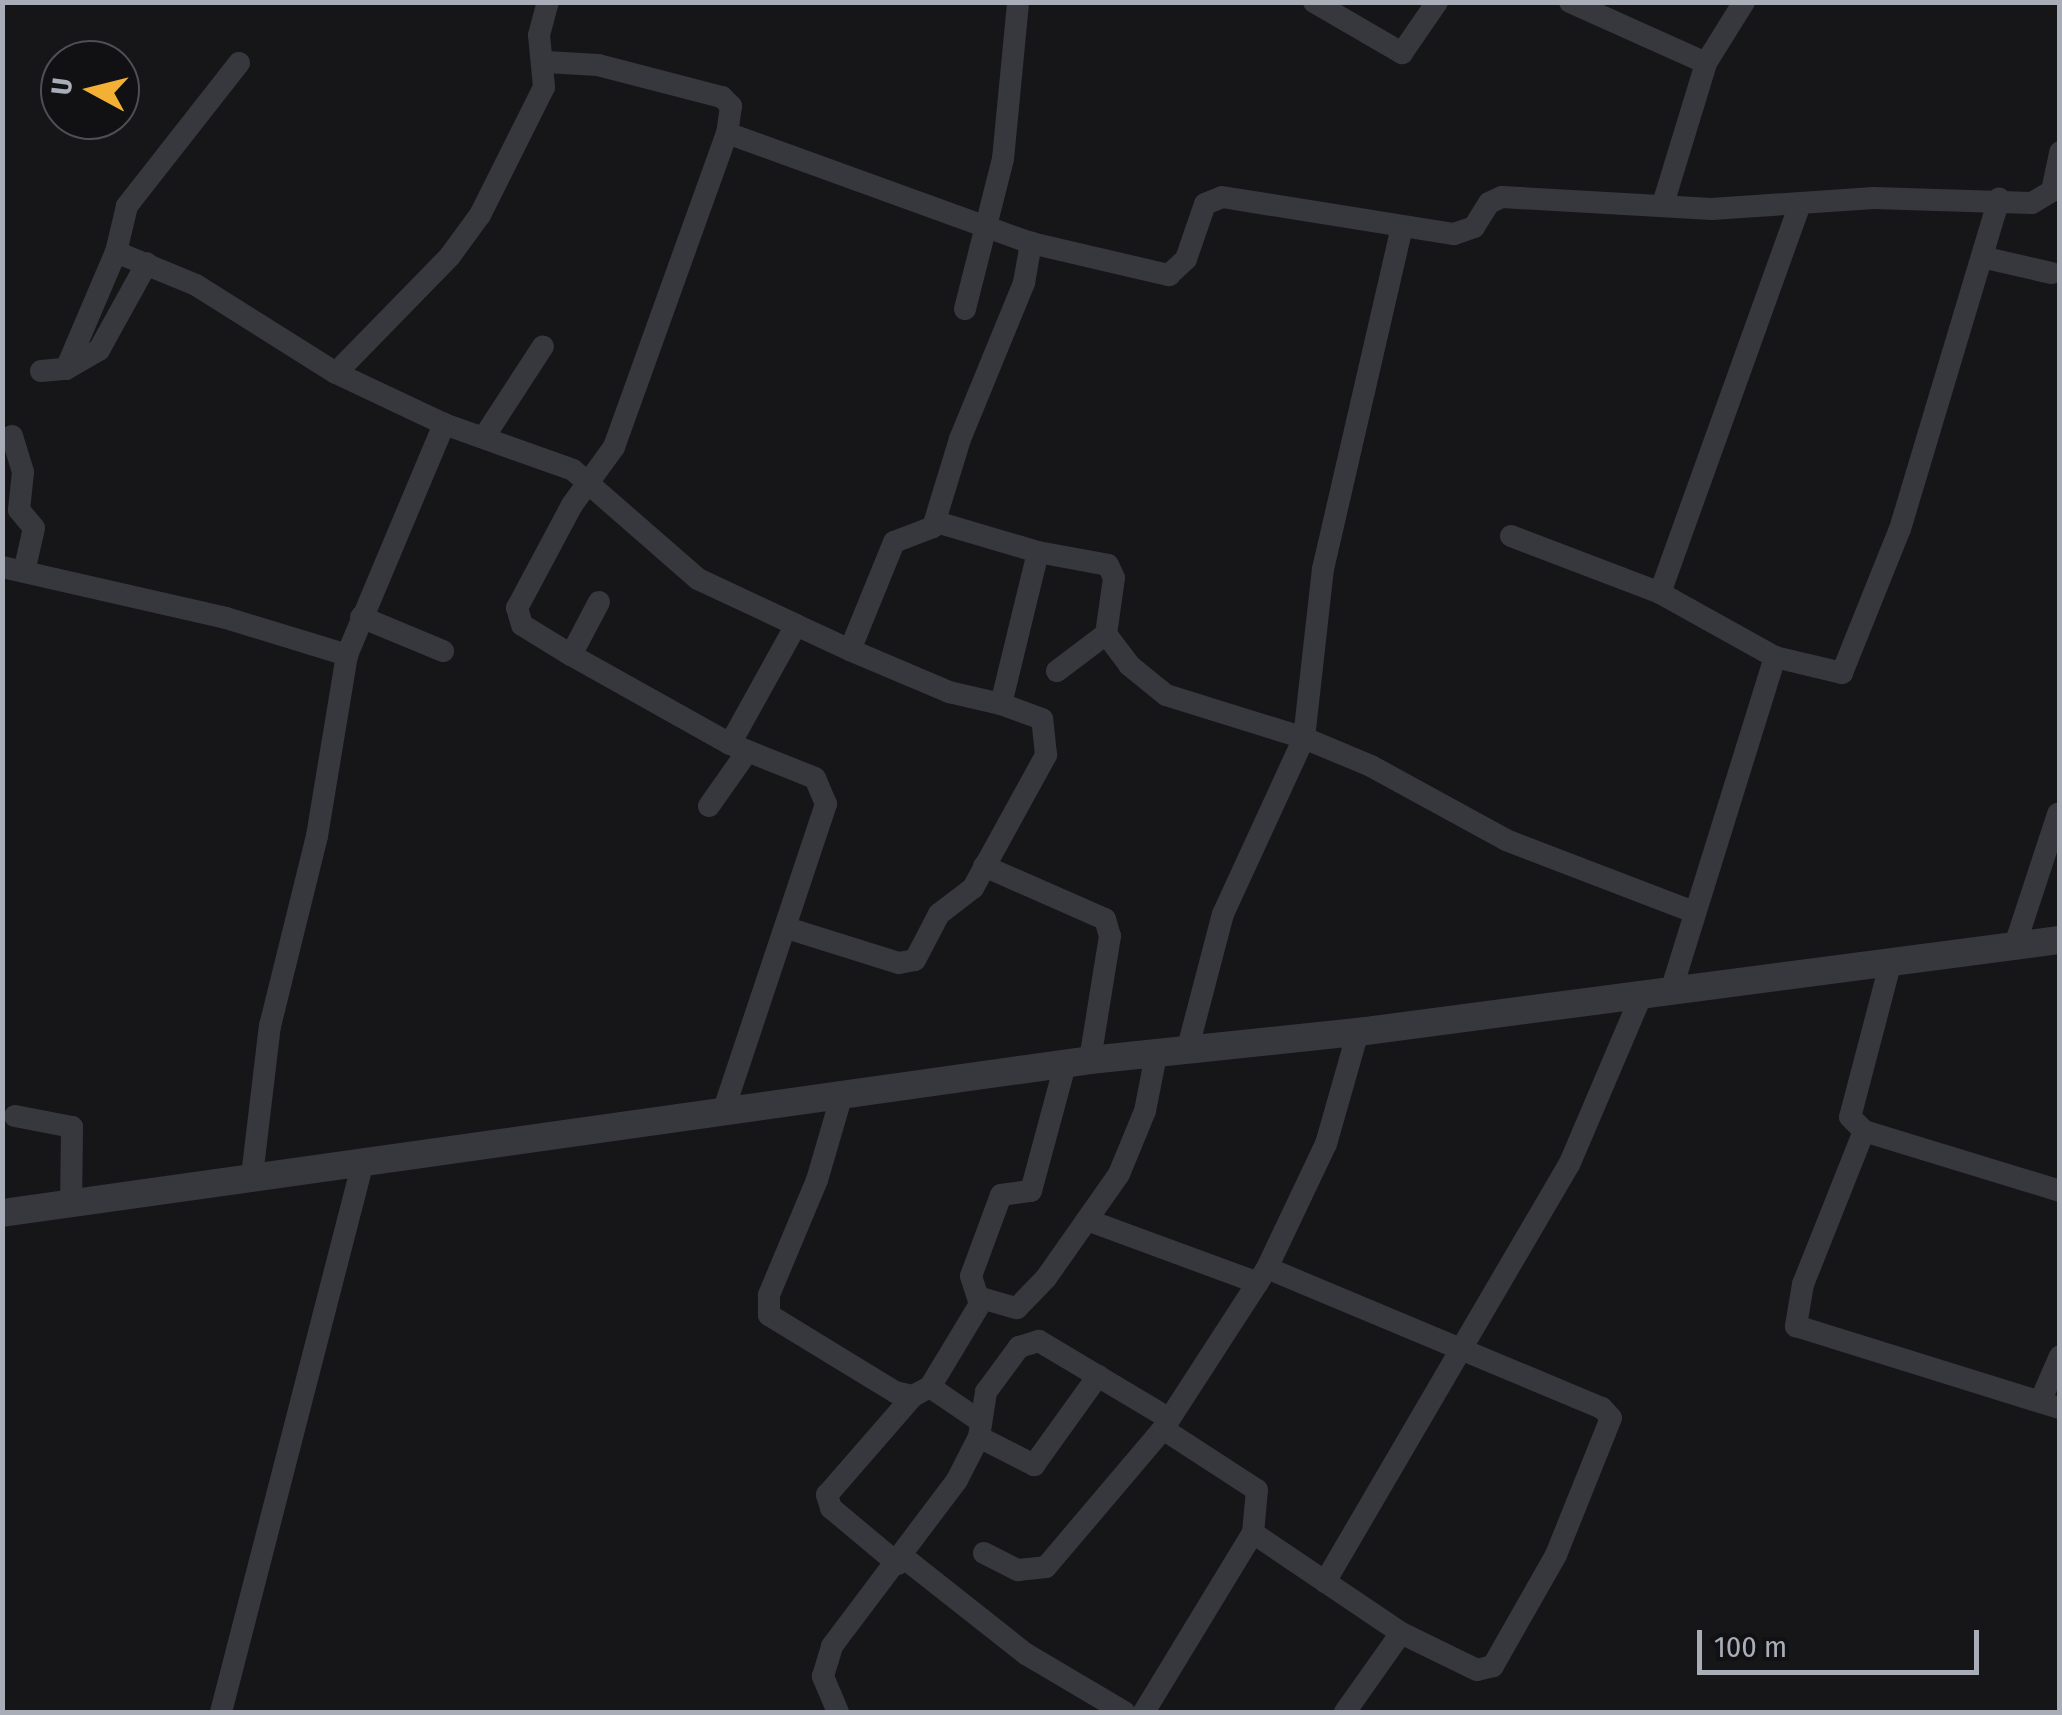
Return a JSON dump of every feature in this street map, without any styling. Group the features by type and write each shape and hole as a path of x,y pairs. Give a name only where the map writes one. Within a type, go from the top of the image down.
{"street":[{"path":"336,373 450,256 480,215 537,108 546,62 538,34 548,2"},
{"path":"965,309 989,225 1018,2"},
{"path":"1314,2 1402,54 1438,2"},
{"path":"1570,2 1706,63"},
{"path":"1663,204 1706,63 1744,2"},
{"path":"66,369 116,252 127,206 239,62"},
{"path":"546,62 598,64 722,97 731,106 727,133 646,369 607,461 572,504 516,614 571,655 738,748 815,778 826,796 788,928 723,1112"},
{"path":"727,133 1031,243 1169,274 1186,259 1206,204 1222,197 1402,227 1465,232 1502,197 1799,207 1874,198 2047,198 2060,152"},
{"path":"1511,536 1660,593 1775,657 1846,670 1900,529 1986,258 1999,199"},
{"path":"1660,593 1799,207"},
{"path":"1187,1051 1223,914 1304,738 1323,569 1402,227"},
{"path":"850,650 894,542 928,532 936,522 960,439 1024,284 1031,243"},
{"path":"116,252 196,285 336,373 444,424 484,436 591,481 698,579 949,692 1042,719 1049,744 973,888 940,914 910,962 788,928"},
{"path":"1986,258 2051,273"},
{"path":"41,370 66,369 99,350 147,262"},
{"path":"484,436 543,346"},
{"path":"252,1176 270,1026 317,836 346,655 444,424"},
{"path":"12,436 24,476 19,510 34,528 13,570 262,627 346,655"},
{"path":"936,522 1038,552 1108,565 1114,578 1106,634 1129,665 1166,694 1304,738 1371,766 1506,840 1694,912"},
{"path":"1001,704 1038,552"},
{"path":"571,655 599,602"},
{"path":"361,617 443,652"},
{"path":"709,806 796,625"},
{"path":"1057,671 1106,634"},
{"path":"1671,991 1775,657"},
{"path":"2015,945 2058,814"},
{"path":"981,1298 971,1276 1001,1195 1031,1192 1078,1063 1110,936 1105,919 984,866"},
{"path":"2,1213 1078,1063 1358,1032 2060,940"},
{"path":"1891,960 1850,1096 1850,1117 1864,1130 2060,1190"},
{"path":"1325,1582 1569,1165 1641,996"},
{"path":"984,1553 1018,1570 1046,1567 1166,1424 1263,1275 1326,1144 1358,1032"},
{"path":"981,1298 1022,1306 1088,1220 1132,1146 1156,1056"},
{"path":"841,1098 817,1180 770,1296 768,1315 895,1392 922,1392 1034,1465 1098,1376"},
{"path":"15,1116 72,1127 71,1205"},
{"path":"1864,1130 1804,1284 1796,1326 2050,1405 2060,1356"},
{"path":"221,1712 363,1162"},
{"path":"1088,1220 1263,1275 1463,1350 1602,1408 1611,1430 1556,1555 1493,1666 1476,1670 1402,1633 1253,1533"},
{"path":"981,1298 922,1392 827,1494 832,1508 1026,1654 1124,1712"},
{"path":"838,1712 823,1676 825,1660 901,1561 978,1428 992,1381 1030,1340 1098,1376 1257,1490 1253,1533 1144,1712"},
{"path":"1345,1712 1402,1633"}]}
